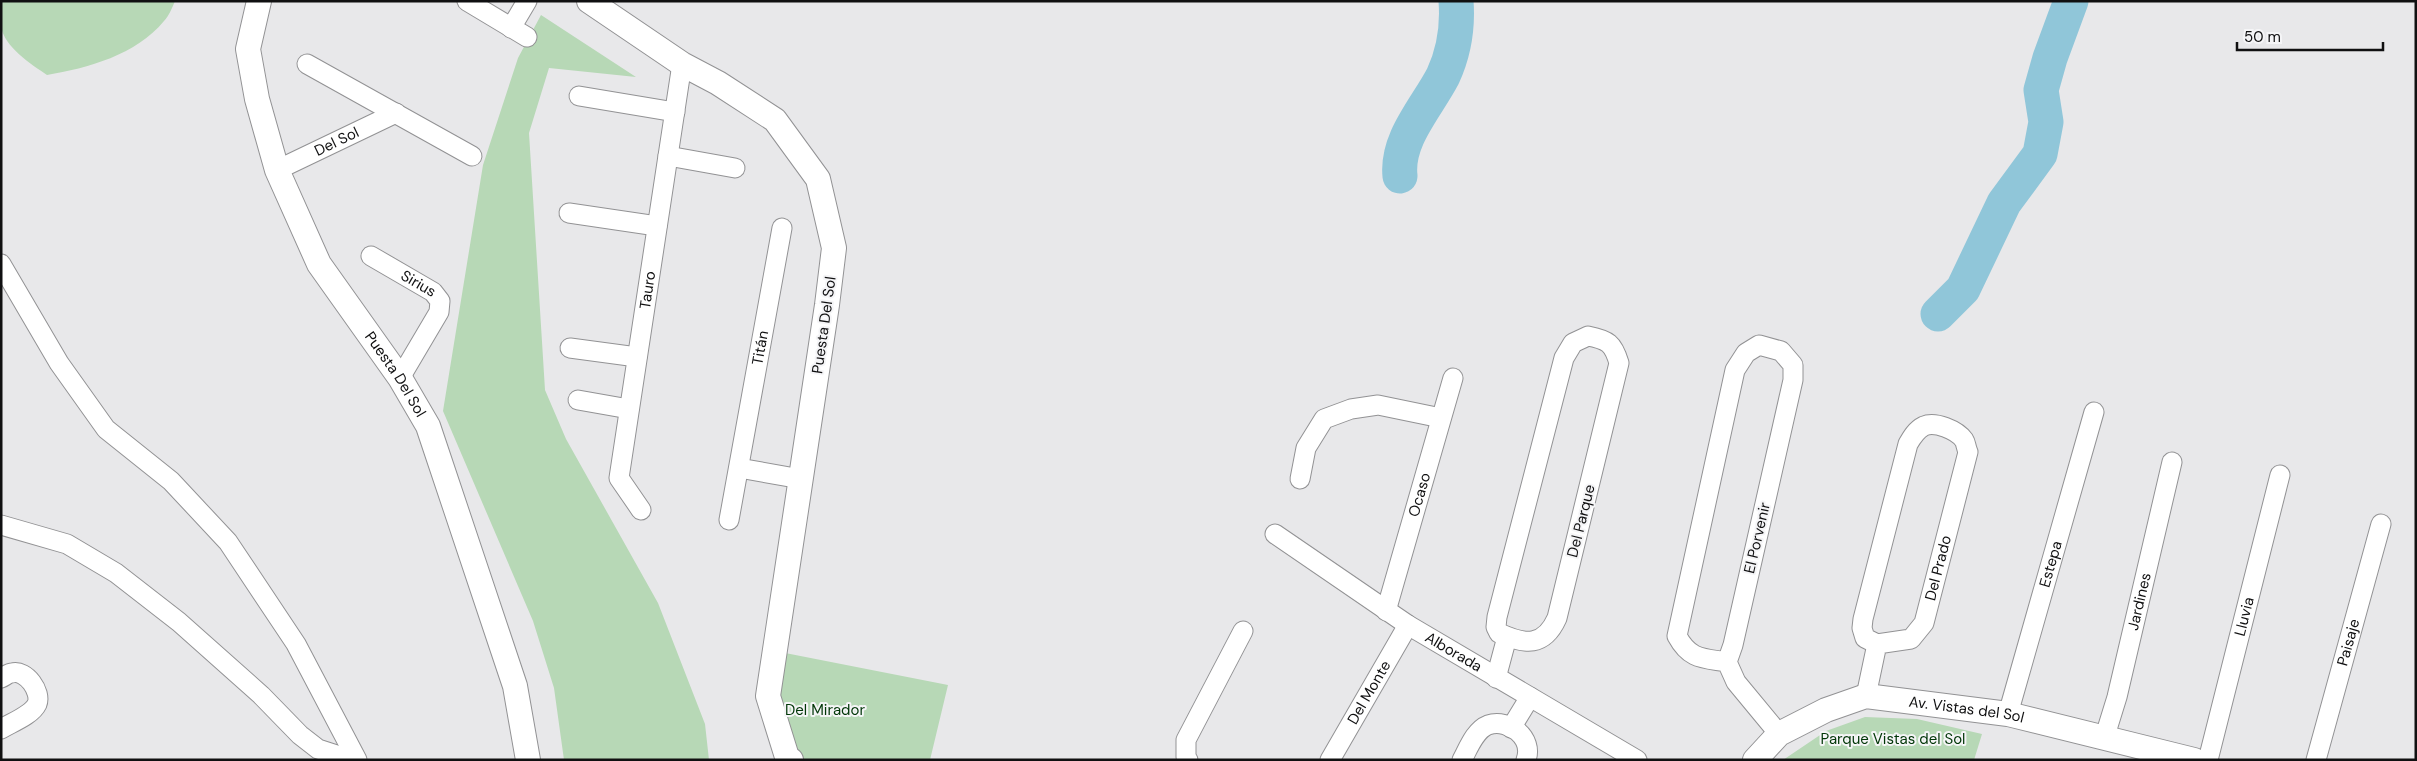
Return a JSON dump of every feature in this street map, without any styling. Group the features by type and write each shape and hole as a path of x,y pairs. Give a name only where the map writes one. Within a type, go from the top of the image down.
{"street":[{"name":"Puesta Del Sol","path":"259,1 248,49 257,99 277,170 319,264 400,378 428,426 451,490 515,686 528,760"},
{"path":"467,1 527,38"},
{"path":"511,28 527,1"},
{"name":"Puesta Del Sol","path":"589,1 682,64 718,83 775,120 818,178 834,248 768,696 787,757 790,760"},
{"path":"307,64 472,156"},
{"name":"Tauro","path":"641,510 619,478 682,64"},
{"path":"580,96 675,112"},
{"name":"Del Sol","path":"277,170 396,113"},
{"path":"668,156 735,168"},
{"path":"569,213 657,226"},
{"name":"Titán","path":"729,520 782,228"},
{"name":"Sirius","path":"371,256 434,292 440,301 439,312 400,378"},
{"path":"1,264 59,362 106,428 171,481 228,542 296,644 357,760"},
{"name":"Del Parque","path":"1588,336 1604,340 1615,349 1619,363 1557,618 1552,629 1543,639 1530,642 1507,637 1499,633 1496,627 1497,616 1564,358 1573,343 1588,336"},
{"name":"El Porvenir","path":"1759,345 1781,351 1793,365 1793,380 1728,662 1695,657 1684,649 1677,636 1735,370 1746,353 1759,345"},
{"path":"570,348 637,357"},
{"name":"Ocaso","path":"1386,610 1453,378"},
{"path":"578,400 629,409"},
{"path":"1300,479 1306,448 1324,419 1351,409 1378,405 1441,418"},
{"name":"Estepa","path":"2008,714 2094,412"},
{"name":"Del Prado","path":"1925,425 1937,425 1956,432 1964,440 1968,452 1924,623 1910,639 1877,644 1865,638 1862,628 1863,619 1908,444 1914,432 1925,425"},
{"name":"Jardines","path":"2104,739 2117,697 2172,462"},
{"path":"739,468 801,479"},
{"name":"Lluvia","path":"2208,760 2280,475"},
{"name":"Paisaje","path":"2316,760 2381,524"},
{"path":"1,526 67,544 116,573 179,622 260,695 300,735 318,749 352,760"},
{"name":"Alborada","path":"1275,534 1408,625 1638,760"},
{"name":"Del Monte","path":"1330,760 1408,625"},
{"path":"1188,760 1186,757 1186,740 1243,631"},
{"path":"1496,678 1507,637"},
{"path":"1866,696 1877,644"},
{"path":"1728,662 1736,682 1779,734"},
{"path":"1,678 12,672 20,673 27,677 37,695 37,704 32,710 1,728"},
{"name":"Av. Vistas del Sol","path":"1755,760 1779,734 1826,710 1866,696 2008,714 2194,760"},
{"path":"1511,728 1530,697"},
{"path":"1462,760 1477,734 1487,726 1499,724 1511,728 1524,737 1529,751 1526,760"}],"green space":[{"path":"1,1 175,1 164,21 140,43 95,64 47,75 33,66 7,41 1,26"},
{"path":"541,15 636,77 549,68 529,133 545,390 566,439 658,603 705,724 709,760 564,760 554,688 533,621 443,411 483,165 518,58"},
{"name":"Del Mirador","path":"775,651 948,685 930,760 791,760 787,757"},
{"name":"Parque Vistas del Sol","path":"1865,717 1917,719 1982,734 1974,760 1783,760 1826,731"}],"waterway":[{"path":"1400,176 1400,162 1408,136 1443,76 1450,58 1456,30 1456,1"},
{"path":"1938,314 1963,289 2004,203 2040,154 2046,122 2041,90 2050,58 2071,1"}]}
